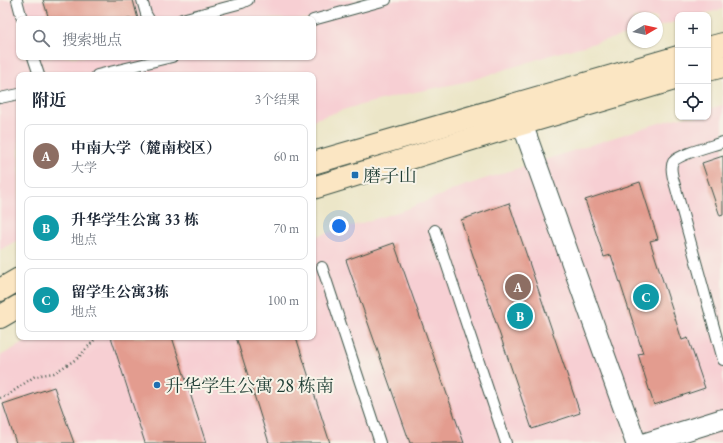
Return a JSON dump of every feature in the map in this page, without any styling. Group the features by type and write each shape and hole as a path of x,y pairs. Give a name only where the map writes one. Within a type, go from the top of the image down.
{"main road":[{"path":"711,47 723,44"},
{"path":"316,187 675,58"},
{"path":"711,69 723,66"},
{"path":"316,162 513,115 675,79"},
{"path":"0,290 16,281"},
{"path":"0,317 16,308"}],"street":[{"path":"513,115 623,443"},
{"path":"513,115 636,443"},
{"path":"646,443 723,419"}],"lane":[{"path":"17,0 21,16"},
{"path":"142,0 147,16"},
{"path":"210,16 248,0"},
{"path":"316,19 386,0"},
{"path":"34,60 38,72"},
{"path":"110,72 160,60"},
{"path":"0,98 16,95"},
{"path":"723,142 682,156 674,161 672,167 673,178 723,360"},
{"path":"435,230 506,443"},
{"path":"322,267 380,443"}],"path":[{"path":"0,398 8,395 35,376 54,373 78,358 94,340"}],"shaded area":[{"path":"0,0 723,0 723,9 711,12 675,12 675,22 663,25 663,12 627,12 627,35 557,53 469,81 401,95 349,108 316,119 316,72 16,72 16,241 0,250"},
{"path":"723,105 723,443 0,443 0,356 29,340 316,340 316,236 404,210 466,185 675,119 675,120 711,120 711,108"}],"building":[{"path":"43,0 133,0 137,16 48,16"},
{"path":"723,156 723,215 720,216 702,163"},
{"path":"640,182 658,239 650,241 682,340 688,338 705,388 654,405 638,354 643,353 611,255 604,257 585,200"},
{"path":"509,203 580,413 532,429 461,220"},
{"path":"394,243 464,443 410,443 346,260"},
{"name":"升华学生公寓 28 栋南","path":"112,340 173,340 206,443 145,443"},
{"path":"237,340 297,340 330,443 269,443"},
{"path":"54,387 74,443 16,443 3,404"}],"place":[{"name":"磨子山","path":"355,175"},
{"name":"中南大学（麓南校区）","path":"518,287"},
{"name":"留学生公寓3栋","path":"646,297"},
{"name":"升华学生公寓 33 栋","path":"520,316"},
{"name":"升华学生公寓 28 栋南","path":"157,385"}]}
